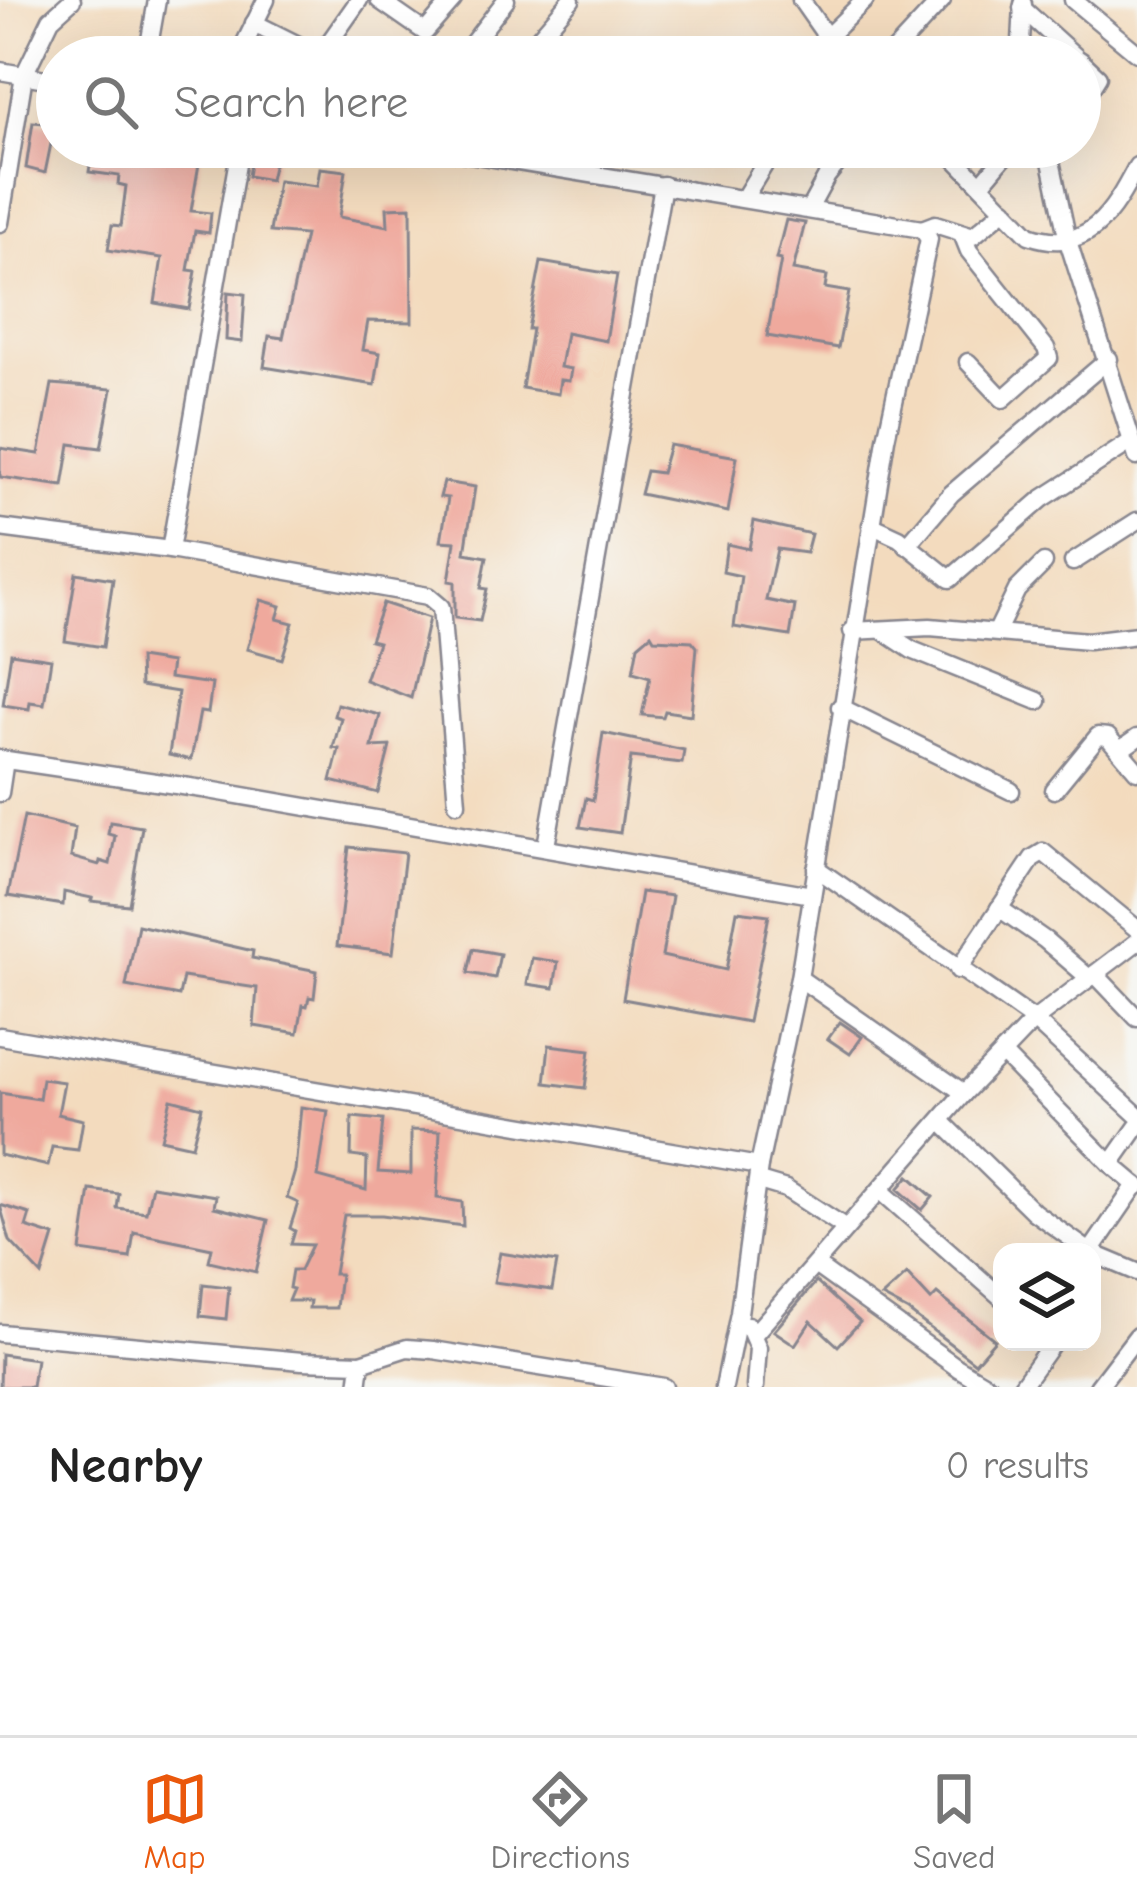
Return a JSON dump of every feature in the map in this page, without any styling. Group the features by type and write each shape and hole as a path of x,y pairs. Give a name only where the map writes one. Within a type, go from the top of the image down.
{"street":[{"path":"43,36 51,20 72,0"},
{"path":"151,36 157,0"},
{"path":"248,36 266,0"},
{"path":"334,36 359,0"},
{"path":"379,0 425,32 453,0"},
{"path":"540,36 571,0"},
{"path":"801,0 823,36"},
{"path":"828,36 866,0"},
{"path":"909,36 942,0"},
{"path":"1073,0 1137,53"},
{"path":"475,36 496,3"},
{"path":"1023,4 1023,36"},
{"path":"1023,4 1055,36"},
{"path":"254,23 280,36"},
{"path":"0,223 24,75 36,51"},
{"path":"0,71 36,77"},
{"path":"966,168 1029,235 1068,241 1078,239 1130,199 1137,166"},
{"path":"170,550 236,168"},
{"path":"573,168 922,229 935,224 963,236 973,236 1006,209"},
{"path":"744,197 763,168"},
{"path":"809,209 834,168"},
{"path":"982,183 994,168"},
{"path":"871,525 950,579 1042,499 1134,449 1068,241 1053,168"},
{"path":"546,846 663,184"},
{"path":"724,1387 759,1174 800,978 871,525 927,256 929,239 922,229"},
{"path":"963,236 968,251 1049,358 1003,399 968,362"},
{"path":"907,546 951,494 1109,359"},
{"path":"1124,416 1137,398"},
{"path":"1073,562 1137,520"},
{"path":"0,528 170,550 428,596 441,607 457,803"},
{"path":"997,631 1017,590 1044,563"},
{"path":"852,631 930,627 1088,641 1137,634"},
{"path":"882,630 912,650 1038,701"},
{"path":"840,707 1011,791"},
{"path":"1054,790 1098,736 1108,737 1137,771"},
{"path":"1120,750 1137,738"},
{"path":"0,793 3,760 546,846 812,895"},
{"path":"958,970 1033,858 1042,853 1137,929"},
{"path":"817,868 1034,1020 1137,1115"},
{"path":"998,908 1092,976 1137,1018"},
{"path":"755,1333 1034,1020 1137,942"},
{"path":"800,978 964,1094"},
{"path":"0,1036 759,1174 846,1228"},
{"path":"1002,1053 1137,1185 1096,1243"},
{"path":"941,1121 1034,1212 1077,1243"},
{"path":"1111,1164 1137,1127"},
{"path":"880,1190 993,1290"},
{"path":"1101,1257 1137,1272"},
{"path":"815,1265 987,1386"},
{"path":"739,1313 755,1333 755,1387"},
{"path":"0,1334 238,1357 362,1363 385,1352 434,1350 664,1387"},
{"path":"1098,1387 1137,1336"},
{"path":"1021,1387 1047,1351"},
{"path":"358,1387 362,1363"}],"building":[{"path":"36,122 36,168 46,168 45,173 26,168"},
{"path":"90,168 198,168 191,211 211,213 209,233 195,231 188,270 196,271 189,309 155,303 162,258 108,250 112,225 121,226 126,186 118,184 119,176 89,172"},
{"path":"249,168 273,168 270,180 248,176"},
{"path":"320,168 346,171 339,217 388,226 387,208 411,207 412,322 368,321 363,350 380,353 375,385 264,367 269,336 283,338 305,235 270,232 278,181 317,186"},
{"path":"786,220 805,223 793,270 827,276 825,288 849,292 838,348 767,336"},
{"path":"541,262 617,275 606,341 566,333 560,367 571,369 569,381 560,380 558,394 522,388"},
{"path":"228,292 245,294 242,342 226,340"},
{"path":"52,384 112,389 101,448 70,444 63,486 0,477 0,448 39,454"},
{"path":"669,445 737,457 728,512 640,494 646,471 661,473"},
{"path":"444,482 475,487 465,553 487,557 480,621 455,618 455,582 449,581 455,542 441,541 448,498 440,497"},
{"path":"754,521 811,534 806,553 777,549 766,600 795,606 790,636 734,627 741,576 723,572 727,544 749,549"},
{"path":"76,573 113,579 103,647 65,641"},
{"path":"261,600 281,606 277,619 293,623 282,659 247,649"},
{"path":"383,603 429,618 411,698 365,680 378,642 370,640"},
{"path":"651,634 654,639 692,641 697,647 691,715 665,711 663,717 642,715 650,677 633,672 638,645"},
{"path":"11,653 51,659 44,704 30,702 29,709 3,705"},
{"path":"139,658 171,663 169,678 212,684 208,713 200,712 191,760 169,755 178,692 140,686"},
{"path":"337,704 380,715 372,747 390,746 378,793 331,781 339,749 333,748 341,718 334,716"},
{"path":"603,733 684,750 682,763 631,757 620,833 580,827 586,798 593,800"},
{"path":"24,816 75,828 71,857 99,865 100,861 110,864 115,836 108,834 110,822 142,827 129,905 64,892 63,905 8,896"},
{"path":"349,847 405,853 393,953 337,946"},
{"path":"641,892 672,896 662,956 726,970 737,911 769,915 748,1022 623,999"},
{"path":"138,925 317,971 314,998 303,1005 298,1033 254,1026 257,988 183,977 179,996 126,986"},
{"path":"473,949 500,954 495,978 468,973"},
{"path":"532,958 558,962 554,988 527,984"},
{"path":"840,1022 862,1037 850,1054 828,1039"},
{"path":"549,1045 590,1050 585,1088 545,1083"},
{"path":"42,1079 64,1082 58,1114 83,1120 78,1150 52,1147 48,1166 0,1155 0,1093 39,1099"},
{"path":"171,1099 202,1107 192,1146 161,1139"},
{"path":"301,1107 328,1111 318,1177 366,1190 367,1158 351,1156 352,1117 383,1120 378,1172 411,1174 411,1130 440,1131 437,1198 462,1202 463,1226 344,1215 334,1274 340,1274 336,1308 309,1308 310,1301 288,1301 292,1270 300,1270 312,1245 291,1244 295,1231 290,1228 298,1203 287,1198 295,1171"},
{"path":"909,1176 933,1197 922,1210 898,1189"},
{"path":"152,1186 216,1196 214,1207 268,1220 256,1272 209,1261 212,1248 134,1232 130,1258 81,1251 90,1190 119,1194 117,1208 146,1212"},
{"path":"0,1205 30,1214 26,1227 54,1236 42,1275 10,1241"},
{"path":"500,1253 557,1262 552,1290 494,1282"},
{"path":"907,1274 931,1300 937,1294 993,1342 975,1363 908,1311 882,1297"},
{"path":"816,1282 860,1322 838,1346 811,1321 795,1345 774,1331"},
{"path":"203,1284 229,1287 226,1319 200,1316"},
{"path":"1,1354 36,1359 32,1387 0,1387"}]}
